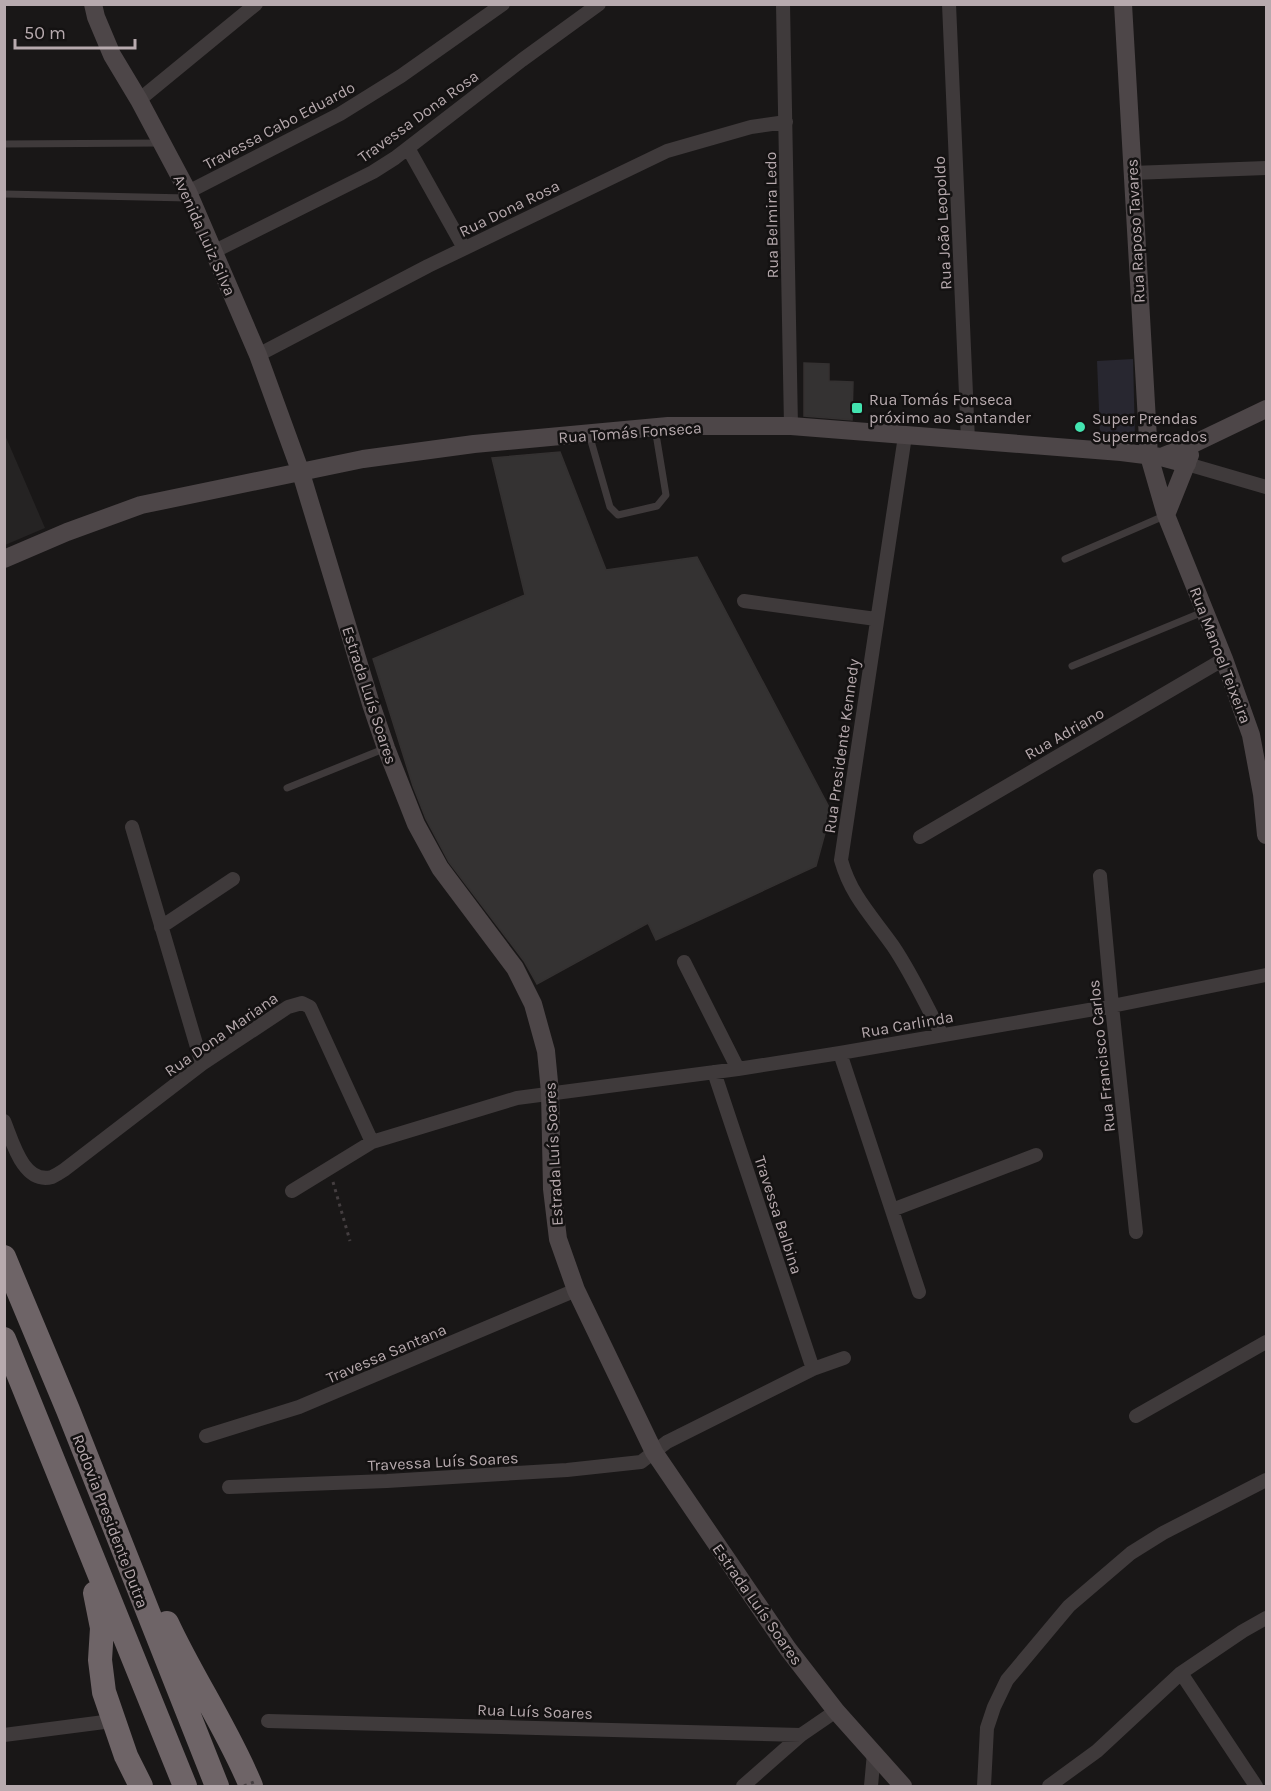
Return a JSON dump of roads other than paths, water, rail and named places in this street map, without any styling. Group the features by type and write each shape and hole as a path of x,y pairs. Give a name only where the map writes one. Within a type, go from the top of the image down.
{"highway":[{"name":"Rodovia Presidente Dutra","path":"4,1257 217,1786"},
{"path":"28,1313 78,1397 97,1438 166,1622 229,1739 250,1786"},
{"name":"Rodovia Presidente Dutra","path":"4,1339 185,1786"},
{"path":"4,1356 54,1492 85,1557 99,1605 102,1628 100,1660 104,1692 112,1721 141,1786"}],"main road":[{"name":"Avenida Luiz Silva","path":"93,4 112,55 139,100 189,195 258,356 301,472"},
{"name":"Rua Raposo Tavares","path":"1123,4 1132,173 1155,457"},
{"path":"1155,457 1193,444 1266,409"},
{"name":"Rua Tomás Fonseca","path":"4,559 67,532 141,505 363,459 474,444 655,428 791,426 1121,452 1187,464"},
{"path":"1166,515 1193,444"},
{"name":"Rua Manoel Teixeira","path":"1155,457 1166,515 1224,659 1251,735 1262,794 1266,836"},
{"name":"Estrada Luís Soares","path":"301,472 386,748 416,824 440,868 515,969 533,1004 546,1051 550,1092 552,1189 558,1239 576,1290 654,1452 788,1649 836,1711 903,1786"}],"street":[{"path":"139,100 256,4"},
{"name":"Travessa Cabo Eduardo","path":"189,195 340,114 401,76 503,4"},
{"name":"Travessa Dona Rosa","path":"213,252 373,172 599,4"},
{"name":"Rua Belmira Ledo","path":"783,4 791,426"},
{"name":"Rua João Leopoldo","path":"949,4 968,440"},
{"name":"Rua Dona Rosa","path":"258,356 464,248 667,151 751,127 786,122"},
{"path":"408,148 464,248"},
{"path":"1132,173 1266,168"},
{"name":"Rua Presidente Kennedy","path":"905,436 841,860 846,879 855,897 892,945 914,980 942,1035"},
{"name":"Rua Tomás Fonseca","path":"1187,464 1266,487"},
{"path":"744,601 876,619"},
{"name":"Rua Adriano","path":"920,837 1224,659"},
{"path":"132,827 202,1064"},
{"name":"Rua Francisco Carlos","path":"1100,876 1136,1232"},
{"path":"161,927 233,879"},
{"path":"684,962 738,1069"},
{"name":"Rua Carlinda","path":"292,1191 372,1142 517,1098 840,1053 1112,1006 1266,975"},
{"name":"Rua Dona Mariana","path":"4,1121 21,1160 30,1172 39,1177 51,1177 64,1170 202,1064 288,1007 302,1003 310,1007 372,1142"},
{"path":"840,1053 919,1292"},
{"name":"Travessa Balbina","path":"714,1072 813,1369"},
{"path":"892,1210 1036,1155"},
{"name":"Travessa Santana","path":"206,1436 299,1407 576,1290"},
{"path":"1136,1416 1266,1342"},
{"path":"654,1452 667,1442 813,1369 844,1358"},
{"name":"Travessa Luís Soares","path":"229,1486 387,1481 567,1470 641,1462 654,1452"},
{"path":"984,1786 987,1728 994,1707 1007,1680 1069,1606 1131,1553 1163,1533 1266,1480"},
{"path":"1049,1786 1097,1751 1181,1673 1266,1618"},
{"path":"1181,1673 1256,1786"},
{"path":"743,1786 801,1735 836,1711"},
{"path":"4,1735 112,1721"},
{"name":"Rua Luís Soares","path":"268,1721 801,1735"},
{"path":"871,1786 874,1754"}],"lane":[{"path":"4,144 140,145 162,143"},
{"path":"4,195 189,195"},
{"path":"589,434 610,507 618,515 657,506 666,495 655,428"},
{"path":"1065,559 1166,515"},
{"path":"1072,666 1205,611"},
{"path":"287,788 386,748"}],"place":[{"name":"Rua Tomás Fonseca próximo ao Santander","path":"857,408"},
{"name":"Super Prendas Supermercados","path":"1080,427"}]}
